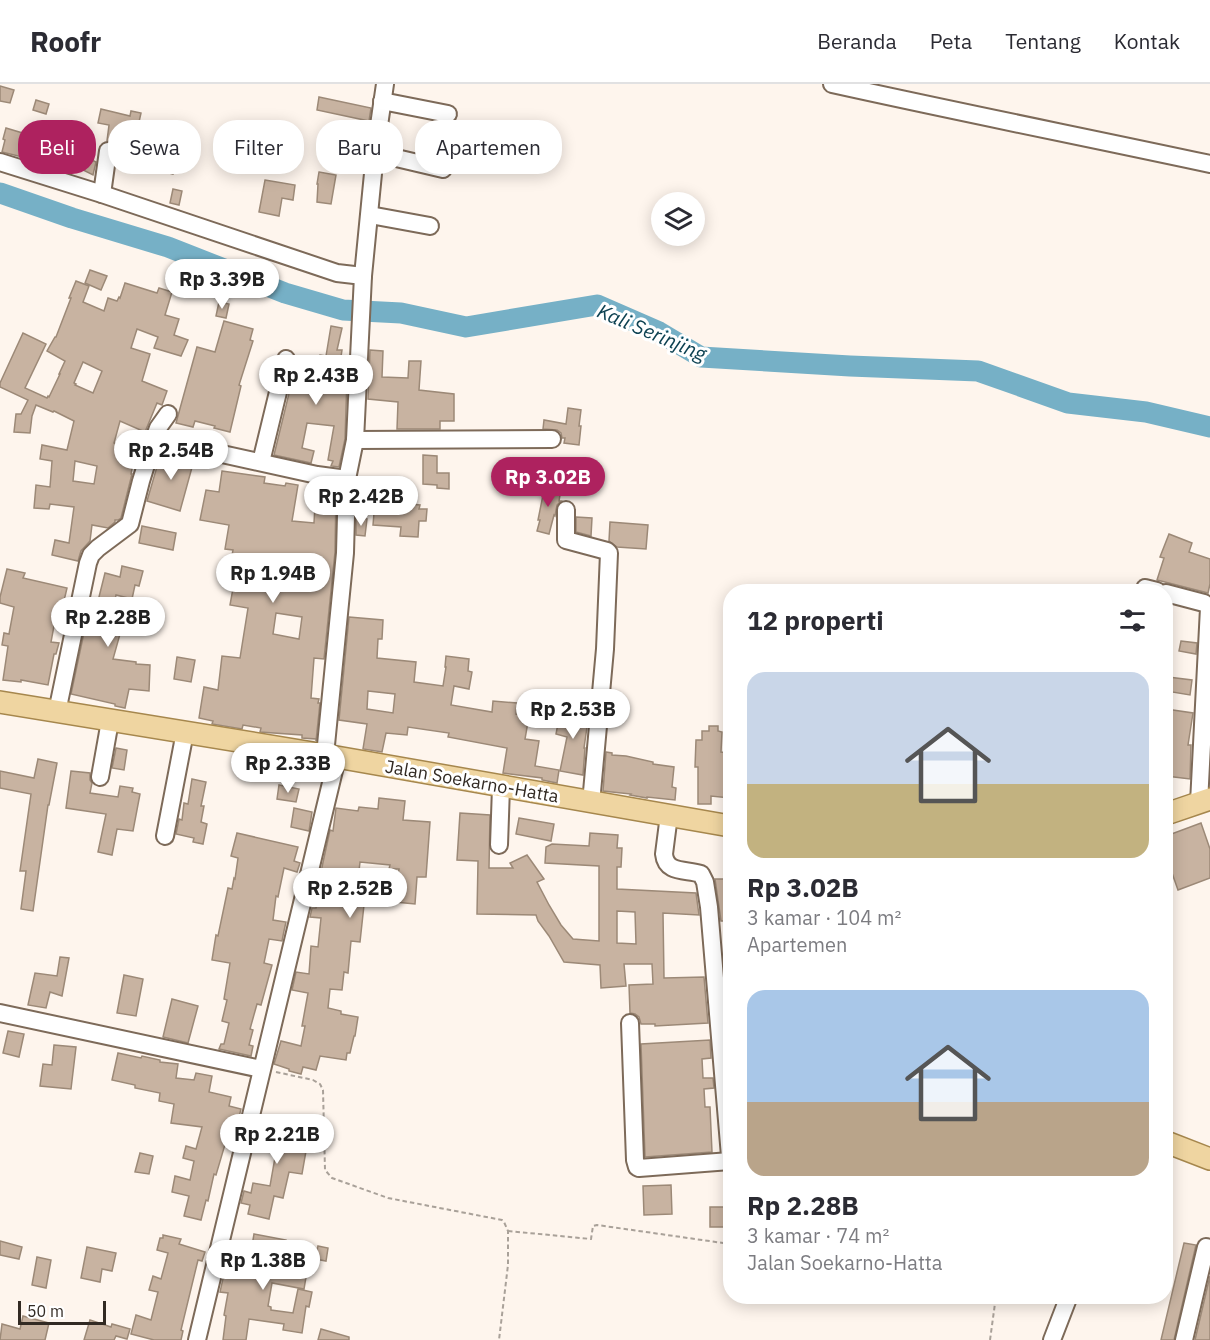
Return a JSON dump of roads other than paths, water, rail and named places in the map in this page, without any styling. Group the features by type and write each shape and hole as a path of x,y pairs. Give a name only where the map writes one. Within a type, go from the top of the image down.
{"main road":[{"name":"Jalan Soekarno-Hatta","path":"0,702 57,712 108,730 184,732 723,825"},
{"path":"1173,812 1204,801"},
{"path":"1173,1145 1210,1159"}],"street":[{"path":"379,120 385,84"},
{"path":"832,84 1210,164"},
{"path":"382,101 448,114"},
{"path":"102,194 108,151"},
{"path":"0,162 337,273 363,276"},
{"path":"197,1340 331,756 345,553 347,479 356,440 363,276 373,174"},
{"path":"370,215 430,226"},
{"path":"261,462 286,360"},
{"path":"57,712 88,563 98,548 130,524 154,439 158,428 168,414"},
{"path":"154,439 317,475 347,479"},
{"path":"356,440 552,439"},
{"path":"566,510 566,540 609,553 605,649 591,802"},
{"path":"1173,595 1204,603 1209,608 1204,801"},
{"path":"100,777 108,730"},
{"path":"165,836 184,732"},
{"path":"499,845 501,787"},
{"path":"669,815 664,860 669,867 701,874 705,882 723,1079"},
{"path":"0,1012 261,1069"},
{"path":"630,1023 637,1167 723,1162"},
{"path":"1184,1340 1206,1247 1210,1248"},
{"path":"1052,1340 1066,1304"}],"waterway":[{"name":"Kali Serinjing","path":"0,193 168,247 285,293 343,310 401,313 466,327 597,305 659,332 701,357 978,371 1068,403 1146,412 1210,427"}]}
